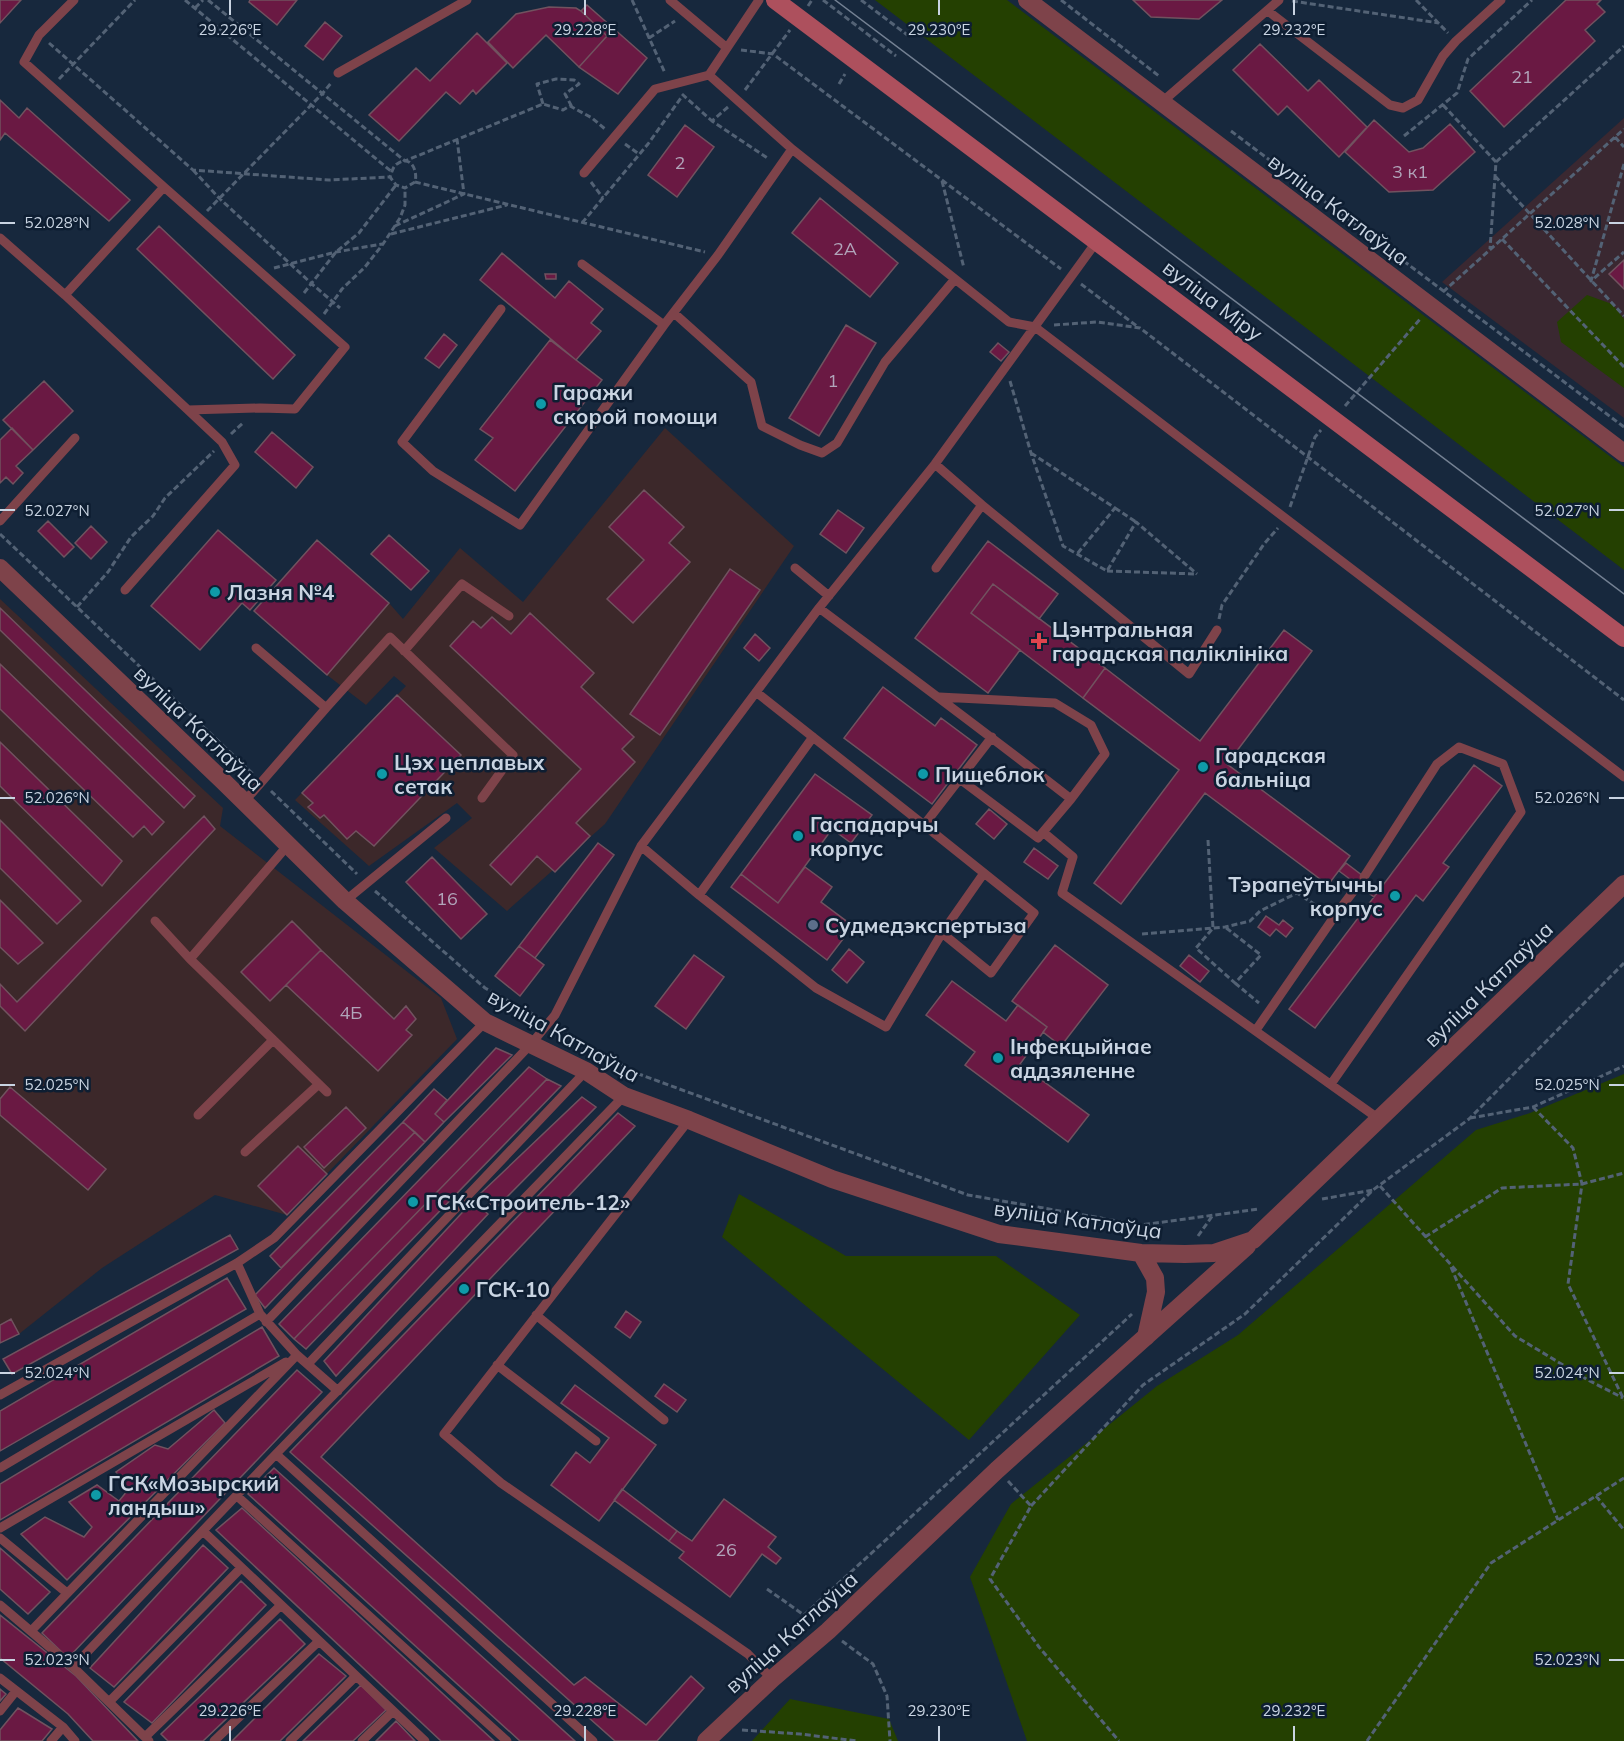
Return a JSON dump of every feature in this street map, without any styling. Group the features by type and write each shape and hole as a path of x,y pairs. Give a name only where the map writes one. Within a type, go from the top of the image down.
{"main road":[{"name":"вуліца Міру","path":"775,0 1624,638"}],"street":[{"name":"вуліца Катлаўца","path":"1027,0 1624,453"},
{"name":"вуліца Катлаўца","path":"0,568 223,780 345,901 485,1022 586,1071 624,1096 832,1179 999,1234 1141,1253 1214,1253 1253,1240"},
{"name":"вуліца Катлаўца","path":"712,1735 772,1678 828,1630 997,1470 1291,1205 1624,884"},
{"path":"1141,1253 1155,1278 1156,1292 1146,1337"}],"lane":[{"path":"74,0 39,34 24,62 345,347 295,409 188,410"},
{"path":"338,73 467,0"},
{"path":"670,0 727,48"},
{"path":"584,173 655,89 709,75 759,0"},
{"path":"1162,102 1279,0"},
{"path":"1268,11 1390,105 1403,108 1418,100 1443,56 1456,41 1501,0"},
{"path":"709,75 792,149 1009,322 1035,327 1624,777"},
{"path":"501,309 402,442 433,471 520,525 664,325 718,255 792,149"},
{"path":"65,295 164,187"},
{"path":"0,238 65,295 222,442 235,465 125,590"},
{"path":"0,1468 263,1318 532,1043 555,1015 641,846 819,608 935,464 1097,241"},
{"path":"582,264 664,325"},
{"path":"674,313 751,382 762,426 822,453 837,443 885,362 955,279"},
{"path":"0,521 75,438"},
{"path":"935,464 1189,674 1217,630"},
{"path":"936,568 982,505"},
{"path":"795,568 829,596"},
{"path":"404,651 462,584 509,616"},
{"path":"819,608 1071,799"},
{"path":"244,802 390,637 513,755 482,798"},
{"path":"256,648 326,708"},
{"path":"756,692 1034,913 991,973 942,933"},
{"path":"939,697 1054,703 1091,725 1105,754 1038,838 960,780"},
{"path":"699,895 813,737"},
{"path":"924,825 992,737"},
{"path":"1256,1030 1361,881 1437,764 1459,747 1503,764 1521,812 1331,1083"},
{"path":"345,901 446,818"},
{"path":"1043,832 1073,857 1062,893 1379,1119"},
{"path":"190,959 288,845"},
{"path":"641,846 816,988 886,1027 942,933 984,873"},
{"path":"155,921 190,959 327,1092"},
{"path":"0,1395 237,1263 274,1238 485,1022"},
{"path":"198,1115 273,1040"},
{"path":"308,1364 586,1071"},
{"path":"245,1152 319,1084"},
{"path":"74,1667 276,1454 624,1096"},
{"path":"689,1120 444,1434 501,1482 748,1654 772,1678"},
{"path":"237,1263 263,1318 297,1355 338,1391"},
{"path":"536,1316 664,1420"},
{"path":"0,1528 297,1355"},
{"path":"31,1631 297,1355"},
{"path":"498,1365 596,1441"},
{"path":"276,1454 592,1741"},
{"path":"237,1496 507,1741"},
{"path":"203,1531 425,1741"},
{"path":"0,1538 67,1593"},
{"path":"109,1702 241,1568"},
{"path":"0,1605 74,1667 147,1739 281,1605"},
{"path":"214,1741 319,1641"},
{"path":"290,1741 356,1676"},
{"path":"0,1678 63,1727 75,1741"},
{"path":"0,1711 16,1691"},
{"path":"362,1741 393,1711"},
{"path":"51,1741 63,1727"}],"path":[{"path":"51,86 135,0"},
{"path":"185,0 392,172"},
{"path":"195,8 203,0"},
{"path":"208,0 410,163 417,175 415,182 405,188 396,185 390,177"},
{"path":"632,0 671,85 712,121 780,167"},
{"path":"712,121 736,100 812,0"},
{"path":"823,0 896,56"},
{"path":"861,0 910,37"},
{"path":"1060,0 1176,89"},
{"path":"1286,0 1439,23"},
{"path":"1416,0 1456,41"},
{"path":"1404,136 1457,93 1468,59 1532,0"},
{"path":"866,13 871,8"},
{"path":"856,26 861,19"},
{"path":"39,34 193,170 219,198 340,308"},
{"path":"1490,249 1496,162 1624,46"},
{"path":"727,48 773,54 1140,328 1624,700"},
{"path":"200,218 322,94 338,73"},
{"path":"543,104 537,84 556,79 574,80 579,84 565,94 573,108"},
{"path":"582,222 639,154 683,95"},
{"path":"390,177 399,162 543,104 563,110 570,106 592,118 639,154"},
{"path":"1443,105 1496,162"},
{"path":"1224,125 1624,427"},
{"path":"1217,630 1222,605 1264,544 1286,519 1315,437 1357,393 1444,291 1624,129"},
{"path":"1615,137 1624,147"},
{"path":"457,140 464,194"},
{"path":"1592,281 1624,164"},
{"path":"193,170 329,180 390,177"},
{"path":"584,173 603,198"},
{"path":"1495,176 1624,316"},
{"path":"942,180 970,291"},
{"path":"415,182 718,255"},
{"path":"296,303 336,252 359,233 396,185"},
{"path":"318,322 342,290 365,267 395,226 405,205 405,188"},
{"path":"395,226 464,194"},
{"path":"389,235 508,205"},
{"path":"1502,239 1624,367"},
{"path":"260,271 336,252 383,244"},
{"path":"1592,281 1624,252"},
{"path":"1035,327 1097,322 1140,328"},
{"path":"1005,365 1031,453 1063,546 1107,571 1197,573 1136,522 1031,453"},
{"path":"77,608 108,572 131,537 153,516 165,498 260,408"},
{"path":"1077,554 1115,508"},
{"path":"1107,571 1136,522"},
{"path":"0,534 366,883 485,988 636,1073 968,1195 1141,1225 1261,1209"},
{"path":"1208,840 1213,928 1196,948 1269,1011"},
{"path":"1122,935 1226,927 1250,921 1260,911 1297,894 1334,917"},
{"path":"1226,927 1261,955 1235,983"},
{"path":"1119,1741 1039,1647 990,1579 1031,1506 1143,1385 1245,1314 1373,1190 1469,1119 1624,963"},
{"path":"1469,1119 1533,1107 1624,1066"},
{"path":"1533,1107 1572,1148 1582,1184 1568,1284 1624,1399"},
{"path":"1425,1237 1502,1188 1582,1184 1624,1173"},
{"path":"1380,1186 1515,1336 1624,1399"},
{"path":"1291,1205 1373,1190"},
{"path":"1185,1254 1213,1215"},
{"path":"1449,1263 1558,1520"},
{"path":"767,1589 804,1615 1156,1292"},
{"path":"997,1470 1031,1506"},
{"path":"1367,1741 1491,1563 1624,1478"},
{"path":"1596,1496 1624,1530"},
{"path":"828,1630 873,1664 887,1696 890,1741"},
{"path":"712,1735 800,1734 857,1741"}],"shaded area":[{"path":"1624,118 1624,418 1442,282"},
{"path":"665,428 794,546 605,824 507,911 434,848 472,818 457,803 369,866 295,800 406,686 394,676 366,705 327,675 389,603 403,619 460,548 523,602"},
{"path":"0,599 223,808 220,826 441,998 457,1039 287,1215 215,1195 102,1268 19,1334 0,1343"}],"green space":[{"path":"875,0 1007,0 1624,467 1624,570"},
{"path":"1587,295 1612,304 1624,319 1624,388 1561,342 1557,322"},
{"path":"1624,1074 1624,1741 1027,1741 970,1577 1011,1504 1157,1386 1238,1335 1476,1130 1530,1113"},
{"path":"739,1194 846,1256 996,1256 1080,1315 969,1440 722,1237"},
{"path":"790,1699 889,1719 898,1741 752,1741"}],"building":[{"path":"0,0 21,0 0,23"},
{"path":"250,0 297,0 277,25 249,2"},
{"path":"1133,0 1222,0 1199,19 1151,17"},
{"path":"1566,0 1601,0 1597,4 1605,12 1585,30 1595,41 1504,127 1470,91"},
{"path":"587,5 647,58 618,94 579,67 607,36 581,11"},
{"path":"549,7 576,8 607,36 579,67 546,35 513,68 488,42 516,14"},
{"path":"325,22 342,36 323,60 305,46"},
{"path":"477,33 507,63 476,94 473,90 460,104 446,92 399,141 369,115 416,68 430,81"},
{"path":"1260,44 1308,91 1319,80 1367,127 1339,157 1287,106 1278,115 1233,70"},
{"path":"0,100 19,118 27,108 130,200 109,221 5,133 0,140"},
{"path":"1374,120 1409,152 1423,148 1450,124 1475,152 1433,190 1389,192 1345,152"},
{"path":"685,125 714,147 677,197 648,175"},
{"path":"820,198 898,263 870,297 792,233"},
{"path":"159,226 295,355 273,379 137,249"},
{"path":"502,253 555,298 569,281 603,309 591,323 601,331 576,360 480,280"},
{"path":"1624,260 1624,289 1609,274"},
{"path":"545,274 556,274 556,279 546,279"},
{"path":"846,325 876,343 819,436 789,418"},
{"path":"444,334 457,345 439,368 425,358"},
{"name":"Гаражи скорой помощи","path":"550,340 602,380 515,491 475,460 493,438 480,429"},
{"path":"998,343 1009,352 1001,361 990,352"},
{"path":"44,381 73,411 33,450 3,420"},
{"path":"12,428 33,450 16,466 23,473 13,484 6,477 0,483 0,440"},
{"path":"272,432 313,467 296,488 255,452"},
{"path":"644,490 684,527 669,543 690,562 633,623 607,599 644,560 609,527"},
{"path":"838,510 864,528 846,553 820,534"},
{"path":"48,521 74,547 64,557 38,531"},
{"path":"91,526 107,542 91,559 75,543"},
{"name":"Лазня №4","path":"218,530 276,580 250,610 242,603 200,650 151,606"},
{"path":"389,535 429,571 411,590 371,554"},
{"path":"317,540 389,603 327,675 254,611"},
{"path":"988,541 1058,594 1039,619 993,584 971,613 1020,650 988,693 915,638"},
{"path":"730,569 760,590 660,735 630,714"},
{"name":"Цэнтральная гарадская паліклініка","path":"993,584 1105,668 1083,698 971,613"},
{"path":"0,608 195,796 184,808 0,630"},
{"path":"530,613 594,673 581,687 634,737 622,749 635,762 576,823 590,836 555,872 537,856 511,885 490,865 581,769 450,646 473,621 481,628 492,617 511,634"},
{"name":"Гарадская бальніца","path":"1284,630 1312,651 1227,764 1350,856 1328,885 1205,793 1121,904 1094,883 1179,770 1083,698 1105,668 1200,741"},
{"path":"755,634 770,648 759,661 744,648"},
{"path":"0,664 164,822 152,835 144,826 133,837 0,709"},
{"name":"Пищеблок","path":"883,687 935,726 941,718 977,745 932,804 844,738"},
{"name":"Цэх цеплавых сетак","path":"397,695 461,755 374,846 356,831 347,839 324,815 320,818 308,807 313,803 302,793"},
{"path":"0,742 122,861 102,886 0,786"},
{"name":"Тэрапеўтычны корпус","path":"1474,765 1502,786 1443,863 1449,867 1423,901 1416,895 1315,1028 1289,1009"},
{"name":"Гаспадарчы корпус","path":"815,774 872,815 851,843 832,829 778,903 741,874"},
{"path":"989,809 1007,824 994,839 976,824"},
{"path":"204,816 215,829 25,1031 0,1006 0,984 17,1002"},
{"path":"0,820 81,901 57,924 0,868"},
{"path":"598,843 614,855 535,958 519,946"},
{"path":"1034,848 1058,866 1048,879 1024,862"},
{"path":"432,857 487,914 461,939 406,882"},
{"path":"1346,863 1380,889 1374,897 1339,871"},
{"path":"805,867 832,887 821,902 853,926 827,960 731,887 741,874 778,903"},
{"path":"0,900 43,943 18,964 0,947"},
{"path":"1266,916 1279,925 1283,920 1293,928 1286,937 1276,929 1270,936 1258,927"},
{"path":"292,921 321,950 270,1001 241,972"},
{"path":"1055,945 1108,985 1061,1046 1043,1032 1047,1027 1012,1001"},
{"path":"519,946 544,965 520,996 495,976"},
{"path":"849,949 864,962 847,983 832,970"},
{"path":"321,950 394,1019 406,1006 416,1019 406,1030 412,1035 378,1071 286,985"},
{"path":"694,955 724,977 686,1029 655,1006"},
{"path":"1189,955 1209,971 1200,982 1180,966"},
{"name":"Інфекцыйнае аддзяленне","path":"952,981 1006,1021 1018,1005 1047,1027 1020,1064 1089,1115 1068,1142 965,1065 975,1052 926,1015"},
{"path":"496,1048 512,1055 444,1122 435,1114"},
{"name":"ГСК«Строитель-12»","path":"529,1067 547,1079 294,1339 279,1324"},
{"path":"547,1079 561,1086 306,1349 294,1339"},
{"path":"10,1087 106,1169 88,1190 0,1115 0,1099"},
{"path":"434,1089 447,1100 435,1114 444,1122 425,1142 403,1122"},
{"path":"582,1097 596,1107 495,1209 481,1193"},
{"path":"346,1107 366,1128 324,1168 304,1147"},
{"name":"ГСК-10","path":"618,1113 635,1126 321,1457 574,1685 585,1677 646,1725 691,1676 704,1688 657,1741 615,1741 290,1452"},
{"path":"403,1122 415,1132 281,1268 270,1256"},
{"name":"ГСК«Строитель-12»","path":"415,1132 425,1142 265,1308 255,1295"},
{"path":"298,1146 327,1174 287,1215 258,1186"},
{"path":"473,1201 488,1214 336,1376 324,1361"},
{"path":"230,1235 238,1249 12,1374 3,1359"},
{"path":"227,1278 246,1309 0,1451 0,1411"},
{"path":"626,1311 641,1322 630,1338 615,1327"},
{"path":"11,1319 19,1334 0,1343 0,1325"},
{"path":"262,1327 279,1356 0,1520 0,1484"},
{"path":"297,1370 322,1392 68,1658 42,1633"},
{"path":"664,1384 686,1400 677,1412 655,1396"},
{"path":"575,1385 656,1445 599,1521 551,1485 576,1452 590,1463 609,1438 561,1403"},
{"name":"ГСК«Мозырский ландыш»","path":"214,1410 225,1423 67,1580 21,1534 45,1517 84,1537 92,1527 69,1502 97,1485 119,1501 128,1490 116,1472 155,1445 168,1449"},
{"path":"274,1468 575,1741 520,1741 248,1494"},
{"path":"622,1489 677,1531 669,1541 614,1500"},
{"path":"724,1499 776,1537 768,1547 781,1558 776,1564 762,1554 730,1597 679,1558 684,1552 669,1541 677,1531 692,1541"},
{"path":"242,1508 494,1741 441,1741 216,1530"},
{"path":"203,1545 228,1568 114,1687 90,1668"},
{"path":"0,1548 50,1592 28,1614 0,1589"},
{"path":"241,1581 266,1605 152,1723 124,1702"},
{"path":"0,1615 76,1676 138,1741 93,1741 68,1714 0,1658"},
{"path":"280,1619 305,1644 203,1741 168,1741 161,1734"},
{"path":"319,1654 346,1676 280,1741 232,1741"},
{"path":"361,1685 386,1710 353,1741 303,1741"},
{"path":"0,1689 6,1694 0,1701"},
{"path":"18,1708 52,1729 42,1741 0,1741 0,1730"},
{"path":"396,1721 415,1741 376,1741"}],"tram line":[{"path":"835,0 1624,594"}],"place":[{"name":"Гаражи скорой помощи","path":"541,404"},
{"name":"Лазня №4","path":"215,592"},
{"name":"Цэнтральная гарадская паліклініка","path":"1039,641"},
{"name":"Гарадская бальніца","path":"1203,767"},
{"name":"Цэх цеплавых сетак","path":"382,774"},
{"name":"Пищеблок","path":"923,774"},
{"name":"Гаспадарчы корпус","path":"798,836"},
{"name":"Тэрапеўтычны корпус","path":"1395,896"},
{"name":"Судмедэкспертыза","path":"813,925"},
{"name":"Інфекцыйнае аддзяленне","path":"998,1058"},
{"name":"ГСК«Строитель-12»","path":"413,1202"},
{"name":"ГСК-10","path":"464,1289"},
{"name":"ГСК«Мозырский ландыш»","path":"96,1495"}]}
